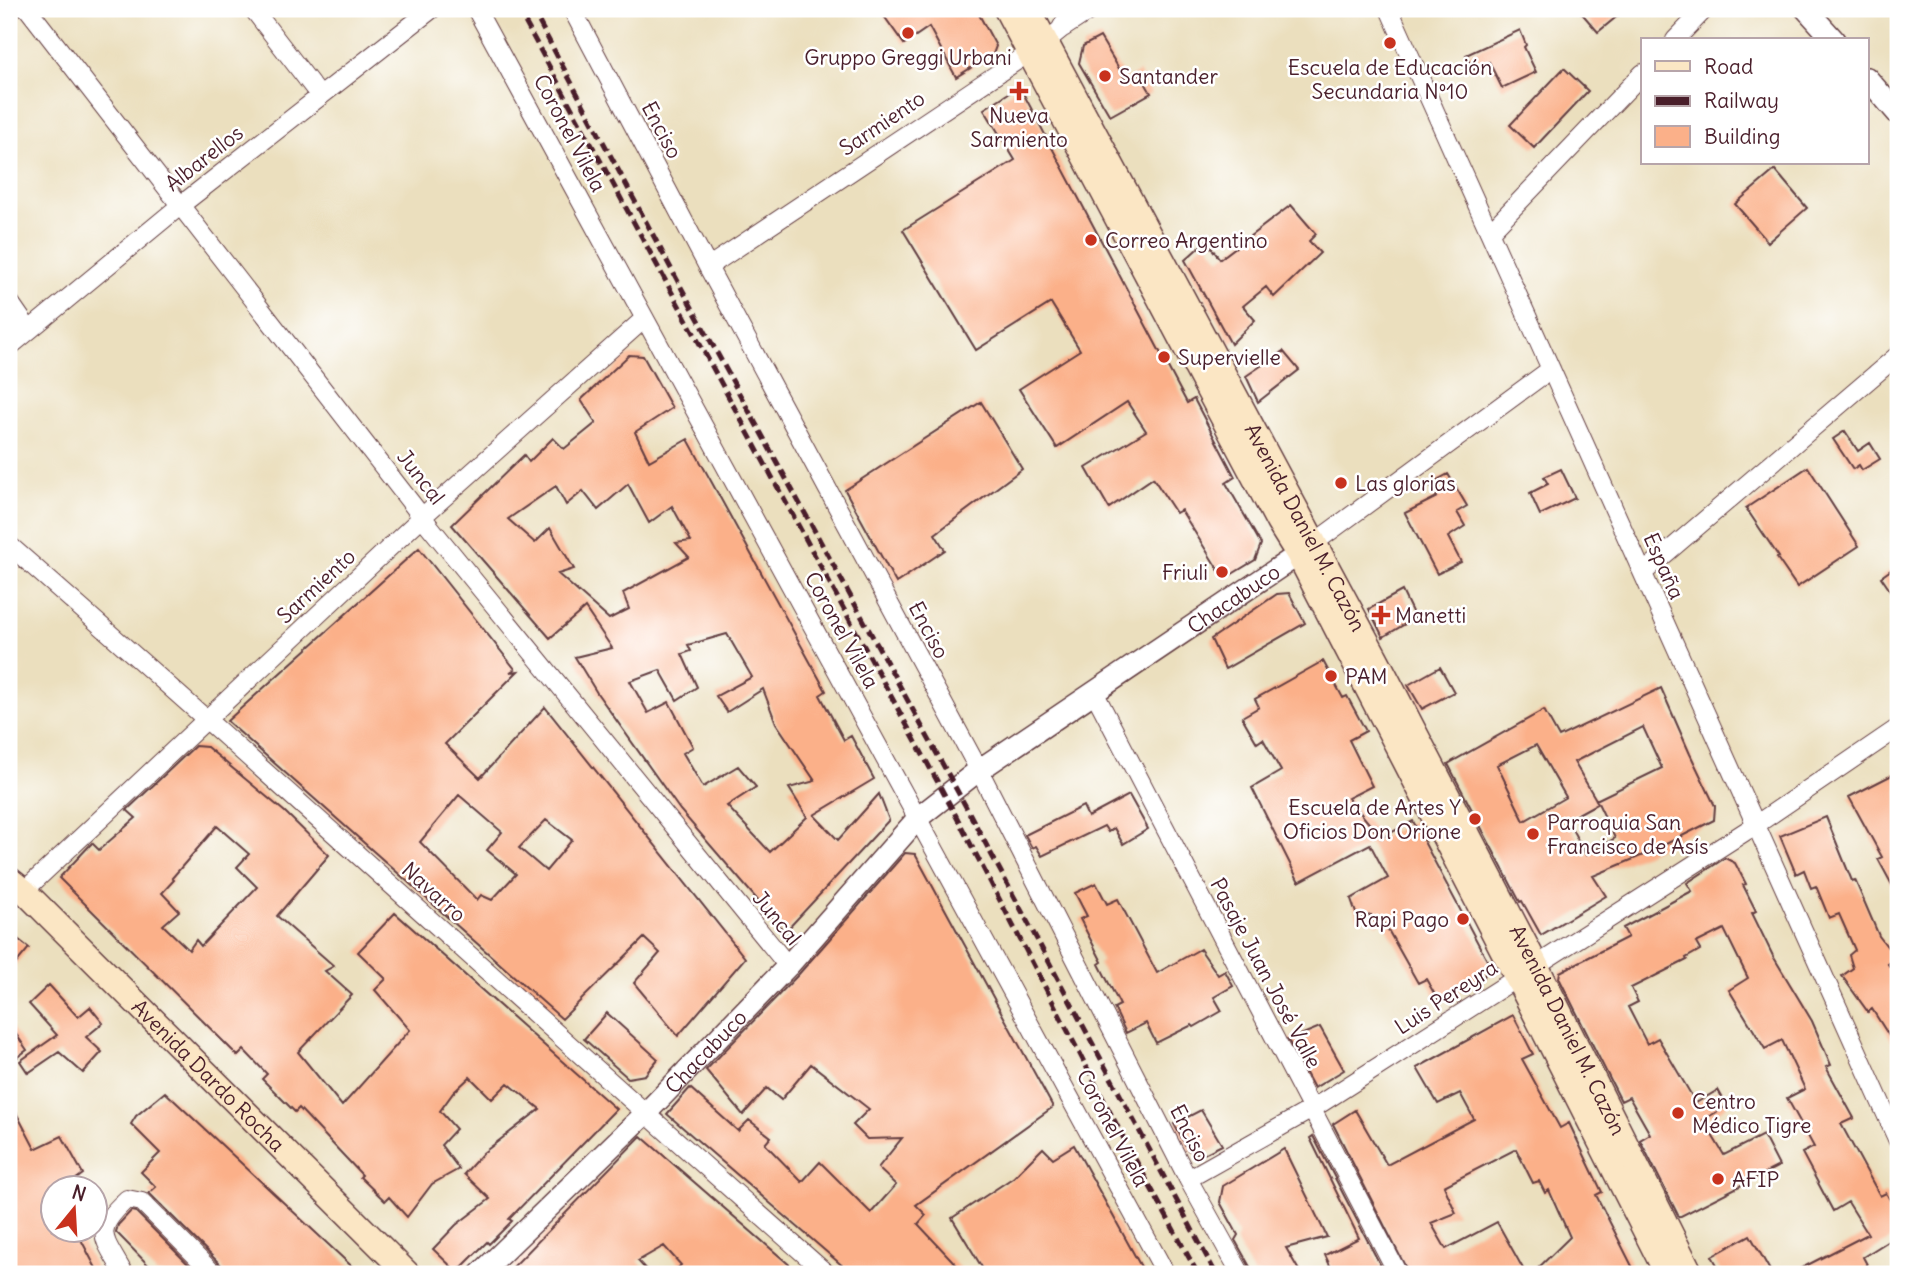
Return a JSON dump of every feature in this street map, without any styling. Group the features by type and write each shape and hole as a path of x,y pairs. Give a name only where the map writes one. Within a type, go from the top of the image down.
{"main road":[{"name":"Avenida Daniel M. Cazón","path":"1006,9 1045,41"},
{"name":"Avenida Daniel M. Cazón","path":"1028,9 1527,972 1691,1274"},
{"name":"Avenida Dardo Rocha","path":"16,885 408,1274"},
{"name":"Avenida Daniel M. Cazón","path":"1527,972 1667,1274"}],"street":[{"name":"Juncal","path":"28,9 422,517 788,966"},
{"path":"253,9 320,96"},
{"name":"Albarellos","path":"9,347 181,205 432,9"},
{"name":"Coronel Vilela","path":"476,9 1167,1274"},
{"name":"Enciso","path":"572,9 979,770 1188,1179 1241,1274"},
{"name":"Sarmiento","path":"708,267 1045,41 1072,9"},
{"path":"1045,41 1092,9"},
{"name":"España","path":"1389,9 1898,1141"},
{"path":"1677,38 1705,9"},
{"path":"1806,9 1831,38"},
{"path":"1490,232 1641,75"},
{"path":"1868,79 1898,114"},
{"path":"9,301 29,330"},
{"name":"Sarmiento","path":"16,885 208,718 422,517 644,319"},
{"path":"1643,573 1897,359"},
{"name":"Chacabuco","path":"480,1274 645,1114 788,966 919,817 979,770 1306,549 1551,369"},
{"name":"Navarro","path":"9,545 208,718 645,1114 827,1274"},
{"name":"Pasaje Juan José Valle","path":"1094,692 1398,1274"},
{"name":"Luis Pereyra","path":"1188,1179 1312,1109 1757,824 1898,728"},
{"path":"124,1274 103,1237 103,1227 121,1204 127,1199 134,1199 142,1202 214,1274"}],"building":[{"path":"879,9 976,9 996,46 993,54 956,77 929,27 904,44"},
{"path":"1578,9 1626,9 1598,32"},
{"path":"1520,30 1526,45 1524,47 1536,72 1502,88 1489,62 1473,70 1466,55"},
{"name":"Santander","path":"1100,37 1126,80 1139,72 1151,93 1110,116 1079,63 1083,46"},
{"path":"1564,68 1588,91 1534,148 1510,125"},
{"path":"1015,89 1022,91 1187,403 1194,399 1235,477 1226,483 1261,544 1255,560 1224,579 1181,510 1176,513 1153,478 1109,508 1086,468 1146,431 1127,402 1057,448 1019,389 1080,350 1051,303 976,350 903,230 1015,160 984,109"},
{"path":"1775,170 1807,208 1768,242 1735,204"},
{"path":"1291,205 1316,234 1309,241 1320,253 1274,297 1266,287 1243,306 1255,320 1231,344 1185,260 1206,241 1220,259"},
{"path":"1283,351 1299,370 1258,402 1246,376"},
{"path":"629,355 643,356 672,408 635,432 649,461 688,439 826,691 820,695 844,740 851,736 874,779 814,815 838,840 879,794 889,820 785,932 680,810 597,693 575,657 612,648 585,608 550,638 452,525 524,455 529,462 553,438 564,449 596,423 581,400","holes":["628,484 649,523 672,506 691,541 676,543 689,557 623,593 629,609 609,619 558,574 574,569 550,528 535,543 508,519 556,486 566,505 583,491 598,510","727,634 752,677 716,696 727,712 763,689 776,723 815,781 789,788 807,817 770,852 727,806 756,787 738,766 703,787 683,753 693,747 669,702 648,713 630,681 660,670 677,700 697,687 682,654 691,651 688,645"]},
{"path":"981,402 1022,469 935,534 945,550 896,583 845,490"},
{"path":"1845,431 1858,451 1870,443 1880,459 1862,470 1859,465 1853,469 1833,439"},
{"path":"1808,467 1859,546 1797,587 1746,508"},
{"path":"1561,469 1575,498 1540,515 1530,493 1548,484 1544,477"},
{"path":"1448,474 1467,506 1457,512 1465,526 1448,537 1461,562 1437,574 1405,513 1437,497 1430,484"},
{"path":"419,548 515,669 510,672 518,671 445,744 480,778 545,707 745,958 678,1036 634,983 660,953 644,938 562,1019 227,721","holes":["459,795 502,832 487,850 516,874 492,900 481,895 477,900 420,842","546,820 572,840 546,871 519,848"]},
{"path":"1898,565 1898,602 1881,577"},
{"path":"1402,591 1415,618 1383,637 1369,609"},
{"path":"1289,593 1305,623 1225,669 1211,639 1277,594"},
{"path":"1323,661 1343,698 1347,696 1366,731 1349,740 1372,786 1348,798 1381,838 1413,821 1488,962 1484,977 1439,1002 1426,979 1418,983 1383,921 1377,925 1371,915 1358,919 1351,899 1388,878 1370,844 1299,882 1252,788 1281,771 1263,739 1257,743 1242,717 1259,707 1255,699"},
{"path":"1440,667 1454,692 1422,709 1408,685"},
{"path":"1661,688 1715,806 1714,820 1648,853 1593,876 1606,896 1541,935 1522,901 1520,902 1448,764 1544,710 1559,737","holes":["1643,727 1662,768 1596,800 1574,762","1536,745 1566,797 1524,821 1497,765","1598,803 1615,838 1586,855 1567,820"]},
{"path":"195,746 207,747 285,812 329,855 277,916 334,966 325,971 352,995 298,1052 342,1106 410,1030 375,990 386,979 358,952 395,913 616,1109 509,1219 512,1221 457,1272 433,1249 456,1225 490,1199 464,1174 483,1153 540,1109 508,1083 492,1099 470,1077 453,1093 440,1111 456,1129 441,1145 459,1169 432,1184 407,1217 389,1197 385,1201 360,1177 362,1175 299,1108 295,1112 262,1079 267,1074 244,1050 238,1056 59,878 92,843 99,850 136,818 127,810","holes":["217,826 249,854 237,867 257,887 201,946 196,940 189,950 163,925 179,911 162,893"]},
{"path":"1898,772 1898,896 1878,859 1882,857 1849,797"},
{"path":"1129,795 1148,829 1123,844 1114,828 1108,832 1104,826 1042,856 1036,846 1032,848 1025,835 1083,806 1088,817"},
{"path":"1826,817 1852,881 1855,880 1879,936 1896,958 1888,964 1898,979 1898,1050 1872,1009 1868,1012 1842,976 1853,968 1849,955 1855,950 1839,914 1829,918 1816,886 1811,888 1804,870 1796,874 1780,836"},
{"path":"905,853 915,854 1053,1107 916,1205 926,1215 918,1224 965,1274 852,1274 667,1114 690,1088 738,1131 749,1120 771,1137 765,1144 802,1182 820,1162 871,1213 896,1185 878,1168 902,1138 867,1139 853,1125 869,1109 811,1064 781,1100 767,1088 743,1115 706,1070 798,975"},
{"path":"1725,858 1735,863 1756,911 1752,913 1773,956 1812,1021 1831,1065 1826,1067 1854,1118 1841,1124 1880,1196 1886,1193 1898,1213 1898,1235 1863,1257 1872,1274 1790,1274 1868,1234 1848,1202 1833,1211 1802,1153 1814,1147 1787,1098 1805,1089 1782,1040 1765,1049 1729,990 1748,978 1724,929 1696,943 1700,950 1686,958 1687,960 1631,988 1638,1002 1628,1007 1647,1044 1658,1038 1696,1103 1718,1090 1727,1106 1703,1120 1724,1155 1763,1135 1779,1166 1679,1217 1640,1140 1650,1134 1629,1097 1621,1101 1559,978 1560,972 1628,937 1623,928 1692,891 1687,883"},
{"path":"1096,883 1107,904 1118,899 1157,973 1200,949 1218,975 1225,971 1233,986 1214,997 1222,1011 1194,1027 1192,1025 1156,1043 1146,1023 1126,1033 1114,1008 1120,1005 1080,919 1087,916 1075,893"},
{"path":"9,932 29,948 9,972"},
{"path":"49,985 78,1017 90,1007 103,1023 86,1037 102,1052 83,1073 59,1052 28,1073 20,1061 57,1035 29,1004"},
{"path":"607,1013 658,1059 645,1075 628,1078 584,1039"},
{"path":"1513,1015 1533,1054 1522,1059 1560,1128 1569,1123 1602,1192 1596,1195 1636,1274 1532,1274 1570,1237 1549,1190 1545,1193 1539,1181 1533,1183 1516,1149 1444,1186 1456,1213 1431,1223 1446,1249 1497,1222 1526,1274 1409,1274 1333,1124 1355,1110 1387,1165 1474,1119 1460,1093 1438,1104 1417,1068"},
{"path":"9,1024 27,1050 9,1063"},
{"path":"1320,1027 1344,1070 1314,1088 1288,1040"},
{"path":"165,1092 360,1274 225,1274 222,1266 149,1193 156,1187 141,1172 160,1153 131,1124 136,1116"},
{"path":"9,1099 35,1149 62,1136 83,1174 38,1174 38,1244 83,1244 99,1274 9,1274"},
{"path":"1201,1110 1222,1145 1202,1155 1188,1150 1174,1124"},
{"path":"641,1136 800,1274 672,1274 681,1265 664,1246 638,1261 650,1274 523,1274 513,1267"},
{"path":"1313,1136 1385,1274 1334,1274 1325,1255 1359,1238 1310,1138"},
{"path":"1074,1145 1145,1274 986,1274 952,1218 1014,1177 1043,1148 1053,1158"},
{"path":"1284,1149 1327,1237 1286,1248 1301,1274 1254,1274 1235,1240 1238,1235 1220,1202 1223,1186"},
{"path":"131,1211 136,1212 198,1274 157,1274 116,1232 118,1225"},
{"path":"1750,1235 1772,1274 1722,1274 1712,1256"}],"railway":[{"path":"518,9 955,814 1123,1137 1198,1274"},
{"path":"532,9 965,805 1216,1274"}],"place":[{"name":"Gruppo Greggi Urbani","path":"908,33"},
{"name":"Escuela de Educación Secundaria Nº10","path":"1390,43"},
{"name":"Santander","path":"1105,76"},
{"name":"Nueva Sarmiento","path":"1019,91"},
{"name":"Correo Argentino","path":"1091,240"},
{"name":"Supervielle","path":"1164,357"},
{"name":"Las glorias","path":"1341,483"},
{"name":"Friuli","path":"1222,572"},
{"name":"Manetti","path":"1381,615"},
{"name":"PAM","path":"1331,676"},
{"name":"Escuela de Artes Y Oficios Don Orione","path":"1475,819"},
{"name":"Parroquia San Francisco de Asís","path":"1533,834"},
{"name":"Rapi Pago","path":"1463,919"},
{"name":"Centro Médico Tigre","path":"1678,1113"},
{"name":"AFIP","path":"1718,1179"}]}
